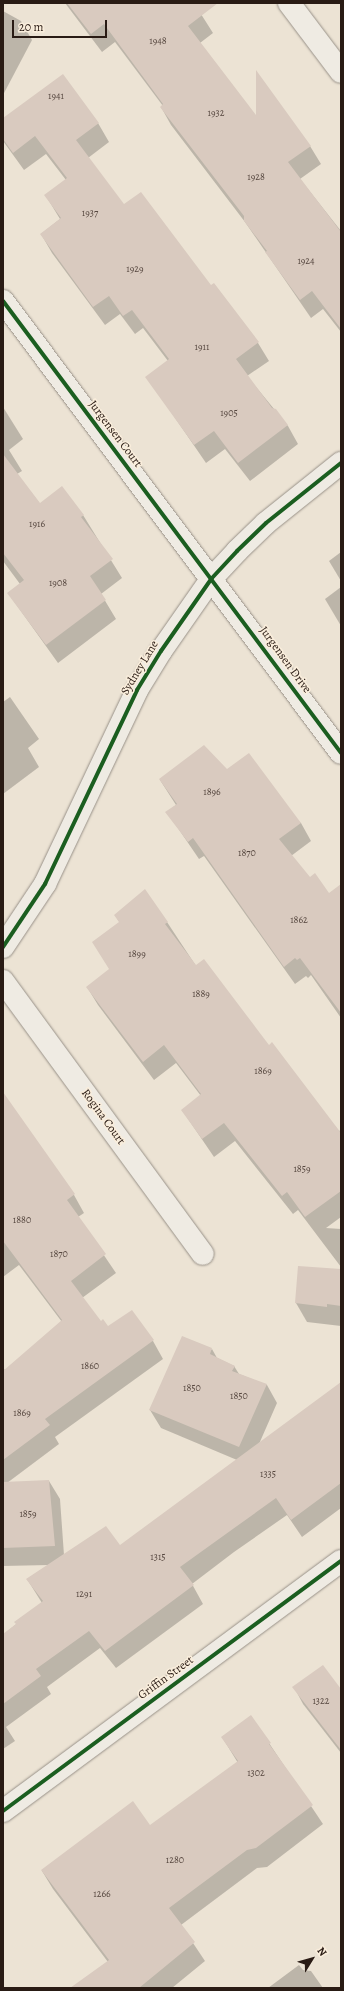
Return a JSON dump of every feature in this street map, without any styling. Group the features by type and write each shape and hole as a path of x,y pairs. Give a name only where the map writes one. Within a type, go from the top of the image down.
{"street":[{"path":"289,3 341,72"},
{"name":"Jurgensen Court","path":"3,301 212,578"},
{"name":"Sydney Lane","path":"3,947 45,884 137,690 212,578 266,523 341,463"},
{"name":"Jurgensen Drive","path":"212,578 341,753"},
{"name":"Rogina Court","path":"3,981 203,1254"},
{"name":"Griffin Street","path":"3,1811 341,1561"}],"building":[{"path":"67,3 218,3 188,26 256,115 256,70 311,146 288,162 341,232 341,329 312,291 300,300 265,252 267,251 244,221 244,216 160,107 163,104 104,24 91,34"},
{"path":"63,74 99,123 76,140 124,204 141,192 211,285 214,283 259,342 236,359 272,408 276,409 288,425 238,463 214,431 194,445 145,377 169,359 132,310 123,316 109,296 93,307 40,234 61,218 44,195 67,178 35,136 13,153 3,139 3,118"},
{"path":"3,454 40,503 62,486 84,515 81,517 113,559 90,576 106,600 46,645 7,593 24,580 3,553"},
{"path":"204,745 227,769 249,753 301,823 279,839 310,877 315,873 329,893 341,884 341,1013 300,958 297,960 295,958 284,967 193,838 188,842 165,812 177,804 159,779"},
{"path":"145,889 168,922 165,924 196,965 204,959 269,1045 272,1042 341,1133 341,1191 305,1217 287,1192 282,1196 224,1123 202,1139 181,1110 201,1094 164,1045 143,1062 86,987 109,969 92,942 119,922 114,915"},
{"path":"3,1092 75,1194 67,1200 106,1254 71,1281 101,1321 103,1319 108,1326 132,1310 154,1340 45,1419 50,1425 3,1460 3,1371 62,1320 3,1241"},
{"path":"298,1266 341,1269 341,1306 327,1304 327,1307 295,1303"},
{"path":"182,1336 212,1348 210,1354 235,1366 232,1371 267,1384 239,1447 149,1410"},
{"path":"341,1382 341,1483 291,1520 276,1498 180,1567 194,1585 105,1651 89,1631 36,1669 41,1676 3,1704 3,1634 16,1624 14,1622 43,1601 26,1579 106,1526 120,1545"},
{"path":"49,1480 55,1546 3,1548 3,1482"},
{"path":"323,1665 341,1689 341,1750 292,1687"},
{"path":"251,1715 271,1743 269,1744 313,1805 256,1848 247,1850 169,1908 195,1942 139,1988 70,1988 109,1960 41,1870 133,1801 150,1825 238,1761 221,1737"}],"cycle path":[{"path":"3,301 341,753"},
{"path":"3,947 45,884 137,690 161,651 212,578 237,551 266,523 341,463"},
{"path":"3,1811 341,1561"}]}
